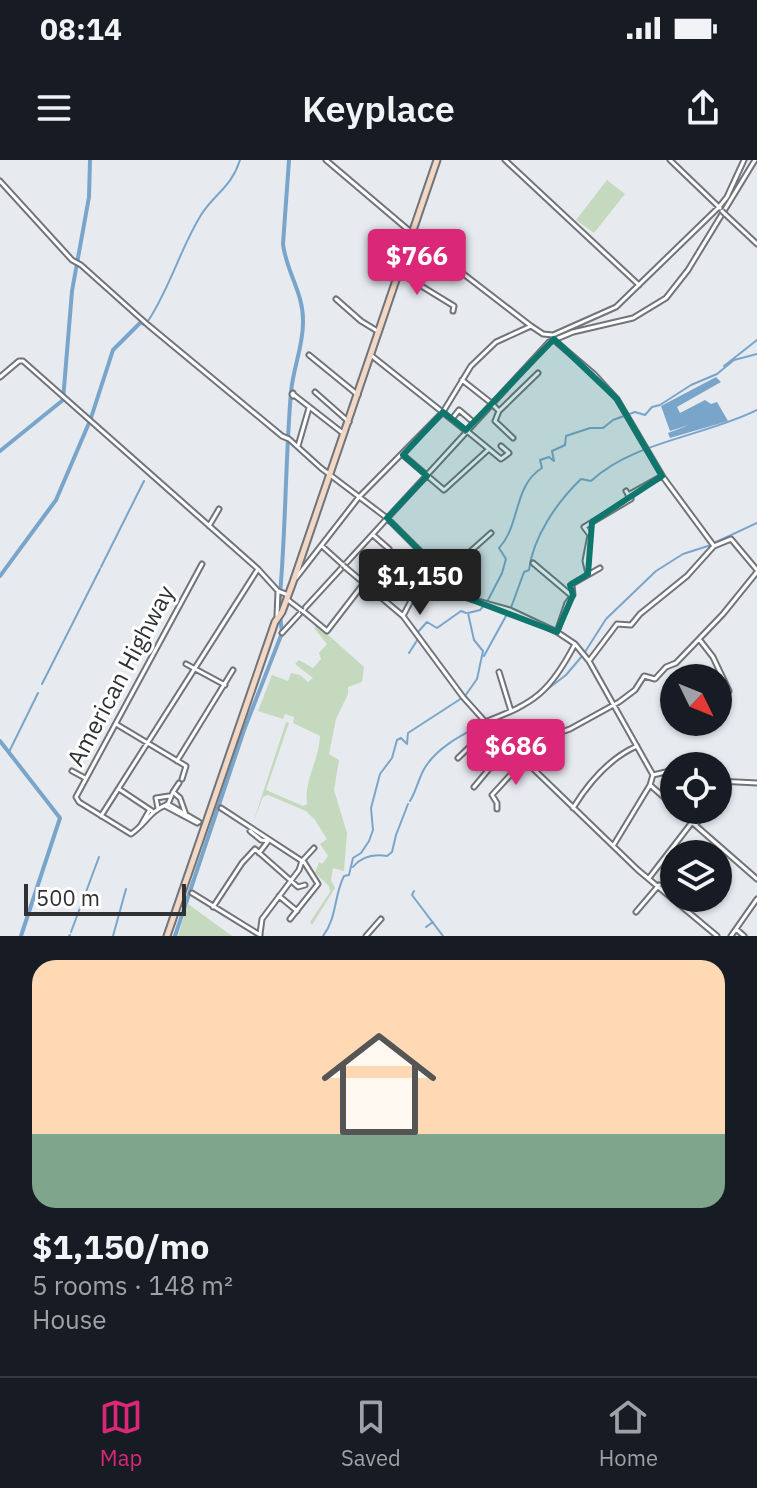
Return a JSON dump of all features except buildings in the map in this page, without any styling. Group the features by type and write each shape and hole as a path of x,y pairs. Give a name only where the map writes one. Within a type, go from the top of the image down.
{"main road":[{"path":"167,936 279,616 283,594 293,582 372,356 437,160"}],"street":[{"path":"326,160 412,233 531,326 554,338 595,375 628,416 662,476 714,546"},
{"path":"505,160 639,285"},
{"path":"670,160 757,244"},
{"path":"554,338 616,307 722,211 744,160"},
{"path":"282,633 549,342 573,332 633,318 666,298 688,270 755,160"},
{"path":"0,181 77,263 148,325 387,519 467,598 508,610 557,632 575,644 589,661 653,775 613,846"},
{"path":"400,273 454,306 453,311"},
{"path":"336,299 379,332"},
{"path":"293,582 359,497 443,412 471,366 496,342 531,326"},
{"path":"309,355 358,395"},
{"path":"372,356 501,459 509,453 501,446"},
{"path":"0,377 22,360 327,631 364,583"},
{"path":"513,438 495,421 499,411 538,373"},
{"path":"462,380 499,411"},
{"path":"315,392 349,422"},
{"path":"294,395 344,434"},
{"path":"298,447 309,408"},
{"path":"452,419 459,410 472,421"},
{"path":"403,455 444,490 489,449"},
{"path":"588,574 585,561 590,535 584,527 631,499 627,493 662,476"},
{"path":"209,526 219,509"},
{"path":"444,575 491,533"},
{"path":"373,535 389,549"},
{"path":"529,766 547,737 570,729 613,705 635,690 644,676 657,678 666,667 676,663 757,571 731,539 714,546 687,576 631,625 617,624 589,661"},
{"path":"322,546 403,616 463,698 529,766 613,846 717,936"},
{"path":"533,563 572,596"},
{"name":"American Highway","path":"168,804 155,809 131,834 77,799 85,778 202,564"},
{"path":"557,632 572,596 572,584 600,568"},
{"path":"101,816 258,569"},
{"path":"403,616 414,595 438,570"},
{"path":"279,616 283,594"},
{"path":"699,639 716,664"},
{"path":"485,722 512,712 545,691 563,668 575,644"},
{"path":"186,664 225,685"},
{"path":"177,761 233,670"},
{"path":"499,672 512,712"},
{"path":"116,724 187,768 168,804 199,822 191,821 167,807 155,809 118,788"},
{"path":"458,758 490,727"},
{"path":"474,787 509,745"},
{"path":"573,808 615,758 637,746"},
{"path":"497,809 492,795 524,760"},
{"path":"72,771 85,778"},
{"path":"653,775 660,773"},
{"path":"732,782 757,783"},
{"path":"650,785 660,794"},
{"path":"155,809 156,798 172,794 180,798 186,815"},
{"path":"221,808 303,862 318,884 290,919"},
{"path":"649,878 693,824"},
{"path":"695,824 757,879"},
{"path":"250,831 261,840 269,840"},
{"path":"257,851 261,840"},
{"path":"213,907 242,863 269,840"},
{"path":"192,893 260,935 262,919 314,848"},
{"path":"257,851 300,888 305,885"},
{"path":"636,912 659,885"},
{"path":"279,896 297,911"},
{"path":"731,936 757,899"},
{"path":"366,936 381,919"},
{"path":"736,929 744,936"}],"highlighted area":[{"path":"554,339 617,399 662,476 592,522 588,574 570,585 573,595 557,632 467,598 387,518 427,476 403,455 443,412 466,430"}],"green space":[{"path":"607,180 625,194 594,233 576,220"},
{"path":"317,625 364,667 362,682 348,687 348,694 336,719 329,754 339,760 334,790 347,833 344,871 333,868 331,880 335,888 312,925 310,922 330,892 329,886 315,873 319,862 322,864 328,856 320,844 327,839 306,811 268,795 263,797 253,823 286,722 289,723 266,790 303,806 307,804 320,736 293,723 294,717 285,714 283,719 258,711 272,675 288,681 291,673 300,675 308,682 313,678 295,664 299,660 313,668 321,659 319,653 327,644 314,628"},
{"path":"188,904 232,936 178,936"}],"water":[{"path":"716,377 721,382 677,407 680,413 705,400 711,404 717,402 728,421 670,438 668,433 689,425 670,431 661,406"}],"waterway":[{"path":"0,451 63,400 72,291 89,197 90,160"},
{"path":"148,321 201,215 232,177 240,160"},
{"path":"175,936 244,730 282,633 279,606 289,419 303,320 283,244 289,160"},
{"path":"90,421 113,350 141,322 144,324"},
{"path":"724,366 757,340"},
{"path":"487,602 502,573 506,559 499,548 511,528 521,495 542,468 540,460 549,457 554,461 552,451 565,445 566,436 590,428 603,428 613,420 635,412 645,415 652,407 717,374 734,360 757,354"},
{"path":"484,656 512,605 524,572 529,570 541,533 563,498 581,479 591,481 608,468 649,448 757,410"},
{"path":"0,576 56,500 89,423"},
{"path":"101,567 144,481"},
{"path":"714,543 757,523"},
{"path":"585,652 606,619 656,571 683,554 711,545"},
{"path":"42,684 100,569"},
{"path":"323,936 331,922 344,876 349,875 353,858 369,841 373,830 371,808 380,774 392,758 397,740 401,738 407,744 408,733 465,696 477,679 483,651 474,640 468,613 480,610 485,604"},
{"path":"418,632 427,622 437,628 461,611 466,613"},
{"path":"409,653 418,639"},
{"path":"532,701 566,675 583,655"},
{"path":"9,752 38,693"},
{"path":"508,714 527,704"},
{"path":"410,801 423,771 434,756 483,724"},
{"path":"0,741 60,818 21,936"},
{"path":"353,867 364,859 387,856 392,852 408,804"},
{"path":"71,932 99,857"},
{"path":"113,936 126,889"},
{"path":"414,891 412,895 443,936"},
{"path":"426,927 433,922"}]}
